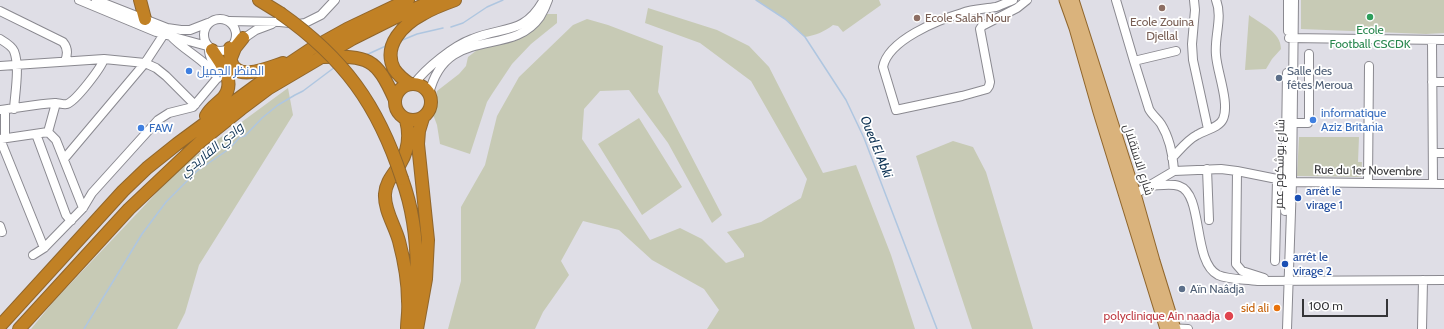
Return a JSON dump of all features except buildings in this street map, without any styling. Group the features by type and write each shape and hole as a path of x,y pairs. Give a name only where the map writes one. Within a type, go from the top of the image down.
{"highway":[{"path":"140,0 145,19"},
{"path":"259,0 280,18 302,28 340,64 357,85 384,130 394,154 410,206 416,248 417,276 414,313 416,329"},
{"path":"0,326 123,191 147,168 204,123 297,58 347,29 408,0"},
{"path":"19,329 129,209 196,145 241,109 269,88 371,28 435,0"},
{"path":"416,329 426,279 428,240 418,144 419,131 423,118 431,105 429,94 421,86 412,84 397,73 392,64 391,53 396,38 404,28 416,18 455,0"},
{"path":"222,71 235,44"},
{"path":"204,123 209,111 228,91 229,80 209,48"},
{"path":"322,57 357,58 367,61 383,75 395,100 396,111 401,117 406,120 413,121 423,118"},
{"path":"222,71 234,66 239,71 260,71 297,58"},
{"path":"395,100 400,90 412,84"},
{"path":"406,120 408,136 407,147 403,159 388,182 385,195 386,204 399,241 405,271 408,302 408,329"},
{"path":"408,329 414,313"}],"main road":[{"path":"1064,0 1075,28 1171,328"},
{"name":"شارع الاستقلال","path":"1073,0 1135,194 1171,328"}],"street":[{"path":"79,0 167,35 220,52 256,30 280,18"},
{"path":"96,0 158,25 181,30 190,30 218,18 229,21 280,18 299,24 311,21 321,15 335,0"},
{"path":"412,84 449,51 459,45 479,36 510,29 526,21 536,12 543,0"},
{"path":"429,94 431,84 437,71 453,56 472,46 515,36 526,31 542,14 548,0"},
{"path":"1013,0 997,7 964,12 944,19 914,33 897,44 883,62 883,67 896,110 987,89 990,82 980,29 982,26 1017,8 1027,0"},
{"path":"1116,0 1149,109 1153,116 1160,122 1164,130 1174,171 1135,194"},
{"path":"1194,0 1195,10 1192,44 1193,60 1208,129"},
{"path":"1172,158 1195,136 1220,124 1223,119 1225,107 1216,55 1219,14 1216,0"},
{"path":"1275,261 1285,181 1290,38 1288,0"},
{"name":"شارع بوشكوم عمر","path":"1287,329 1285,181 1292,124 1290,38 1294,0"},
{"path":"0,11 63,42 68,50 65,61"},
{"path":"229,21 235,30 235,44"},
{"path":"208,23 203,32 203,36 209,48"},
{"path":"64,159 167,35"},
{"path":"33,254 44,248 71,221 83,208 92,193 158,120 169,113 189,109 195,105 222,71 202,60 167,35"},
{"path":"1290,38 1444,40"},
{"path":"0,39 14,51 16,65 14,109"},
{"path":"1432,41 1434,153 1433,184"},
{"path":"1134,60 1176,51"},
{"path":"1292,124 1304,124 1308,122 1309,119 1309,54"},
{"path":"44,248 1,138 2,110 56,103 67,104 74,99 97,72 104,59"},
{"path":"0,66 104,59 145,63 156,68 166,76 195,105"},
{"path":"1368,182 1369,66"},
{"path":"1432,82 1444,82"},
{"path":"48,132 56,103"},
{"path":"48,132 56,140 83,208"},
{"path":"1,138 48,132"},
{"path":"36,134 66,216 71,221"},
{"path":"1434,153 1444,153"},
{"name":"Rue du 1er Novembre","path":"1174,171 1221,168 1285,181 1444,184"},
{"path":"1207,169 1209,220"},
{"path":"1237,171 1236,264 1242,271 1275,281"},
{"path":"1148,186 1171,184 1179,186 1185,190 1192,203 1205,257 1211,268 1218,274 1258,281 1444,280"},
{"path":"1422,329 1424,280"},
{"path":"1283,329 1286,281"},
{"path":"1171,328 1188,329"}],"green space":[{"path":"756,0 879,0 881,5 843,32 838,26 833,25 820,33 805,37 785,19"},
{"path":"1301,0 1444,0 1444,33 1426,34 1301,29"},
{"path":"648,8 717,30 749,46 769,67 823,173 856,165 891,255 915,329 707,329 719,310 704,289 652,260 619,230 583,221 561,261 569,275 543,312 535,329 448,329 461,281 461,207 485,165 497,116 519,77 573,25 587,19 608,25 663,46 658,92 722,215 712,223 668,143 629,90 600,91 584,109 582,139 650,240 680,228 702,239 726,263 744,257 744,254 727,232 761,222 801,198 807,179 751,81 700,43 645,23"},
{"path":"547,14 557,14 557,23 531,44 512,64 492,94 487,102 470,154 440,144 437,125 431,109 435,102 437,91 459,74 466,66 468,57 481,47 544,19"},
{"path":"1249,15 1270,29 1278,38 1280,43 1281,49 1266,69 1245,70"},
{"path":"288,88 293,115 199,265 185,313 177,329 31,329 54,301 183,165"},
{"path":"639,118 682,187 642,215 598,144"},
{"path":"1299,137 1359,137 1358,162 1362,162 1361,177 1297,176"},
{"path":"953,141 973,147 986,172 1033,329 972,329 916,156"}],"waterway":[{"name":"وادي القاريدي","path":"451,27 463,23 487,7 503,0"},
{"name":"Oued El Abki","path":"756,0 785,19 805,37 846,100 864,138 937,329"},
{"name":"وادي القاريدي","path":"400,41 417,34 443,28"},
{"name":"وادي القاريدي","path":"366,55 388,45"},
{"name":"وادي القاريدي","path":"84,329 142,234 166,202 197,171 229,149 240,137 245,136 262,118 278,105 303,91 335,67"}],"place":[{"name":"Ecole Zouina Djellal","path":"1162,8"},
{"name":"Ecole Football CSCDK","path":"1370,17"},
{"name":"Ecole Salah Nour","path":"917,18"},
{"name":"المنظر الجميل","path":"189,71"},
{"name":"Salle des fêtes Meroua","path":"1279,78"},
{"name":"informatique Aziz Britania","path":"1313,120"},
{"name":"FAW","path":"141,128"},
{"name":"arrêt le virage 1","path":"1298,198"},
{"name":"arrêt le virage 2","path":"1285,264"},
{"name":"Aïn Naâdja","path":"1182,289"},
{"name":"sid ali","path":"1277,308"},
{"name":"polyclinique Ain naadja","path":"1229,316"}]}
